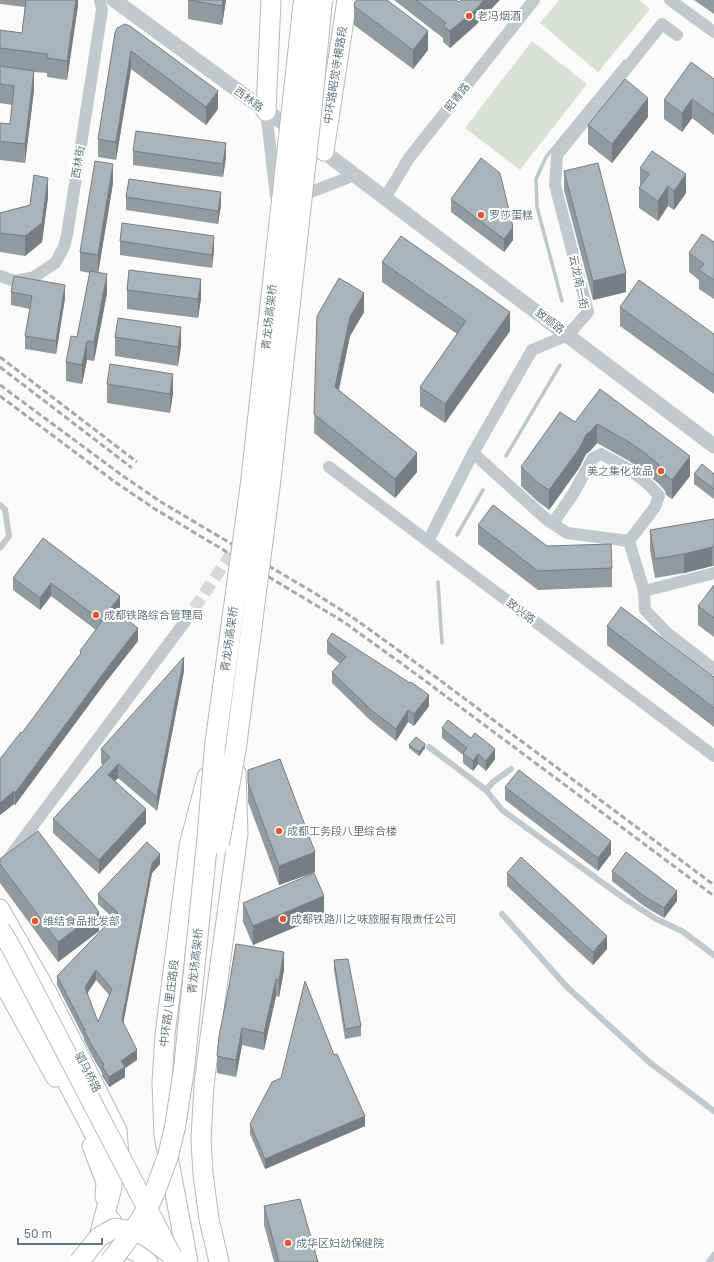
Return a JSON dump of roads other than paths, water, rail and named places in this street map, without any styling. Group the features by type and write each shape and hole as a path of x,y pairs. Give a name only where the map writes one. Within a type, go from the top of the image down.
{"highway":[{"name":"青龙场高架桥","path":"93,1257 124,1244 142,1218 151,1200 168,1156 175,1127 184,1069 207,843 215,746 251,483 304,0"},
{"name":"青龙场高架桥","path":"126,1262 142,1242 162,1206 184,1150 190,1113 193,1073 220,836 236,747 270,482 322,0"}],"main road":[{"path":"266,111 271,0"},
{"name":"中环路昭觉寺横路段","path":"324,151 347,0"},
{"name":"中环路八里庄路段","path":"180,1260 164,1135 162,1074 164,1035 189,846 215,746"},
{"path":"219,1262 209,1219 203,1174 201,1139 204,1085 238,834 236,747"},
{"name":"驷马桥路","path":"0,908 49,994 118,1130 121,1168 116,1194 93,1257"},
{"path":"0,930 16,956 180,1260"},
{"path":"0,954 106,1156 112,1171 112,1187 93,1257"},
{"path":"0,979 92,1148 105,1182 93,1257"},
{"path":"93,1257 115,1228 138,1232 180,1260"},
{"path":"93,1257 116,1248 127,1249 137,1253 149,1262"}],"street":[{"name":"西林街","path":"0,276 15,281 34,277 55,263 64,247 102,10 100,0"},
{"name":"西林路","path":"114,0 266,111 324,151 385,198"},
{"name":"昭青路","path":"385,198 409,158 534,0"},
{"path":"670,0 714,32"},
{"name":"云龙南一街","path":"428,541 473,453 532,350 568,335 588,312 555,184 557,154 662,24 677,35"},
{"path":"255,518 260,494 252,442 277,205 266,111"},
{"path":"277,205 354,175"},
{"name":"致顺路","path":"385,198 714,446"},
{"path":"473,453 546,519 567,533 629,541"},
{"path":"553,524 593,458 601,454 652,487 659,496 655,507 629,541"},
{"name":"致兴路","path":"329,467 714,756"},
{"path":"629,541 644,591 645,610 667,633 714,669"},
{"path":"644,591 714,574"},
{"path":"0,870 184,623"}],"lane":[{"path":"0,505 5,509 9,536 0,548"},
{"path":"429,747 486,790 502,810 625,899 656,919 682,931 714,955"},
{"path":"486,790 493,782 512,770"},
{"path":"502,914 567,987 649,1062 714,1111"},
{"path":"709,1262 714,1255"}],"waterway":[{"path":"562,301 537,207 536,179 546,157 625,61"},
{"path":"506,456 560,365"},
{"path":"457,535 483,490"},
{"path":"438,582 442,643"}],"tunnel":[{"path":"184,623 240,541"}],"railway":[{"path":"0,357 137,462"},
{"path":"0,367 132,468"},
{"path":"0,385 123,476 161,502 352,617 437,678 714,885"},
{"path":"0,396 115,482 155,509 344,622 714,896"}],"place":[{"name":"老冯烟酒","path":"469,16"},
{"name":"罗莎蛋糕","path":"481,215"},
{"name":"美之集化妆品","path":"661,471"},
{"name":"成都铁路综合管理局","path":"96,615"},
{"name":"成都工务段八里综合楼","path":"279,831"},
{"name":"成都铁路川之味旅服有限责任公司","path":"283,919"},
{"name":"维结食品批发部","path":"35,921"},
{"name":"成华区妇幼保健院","path":"288,1243"}]}
